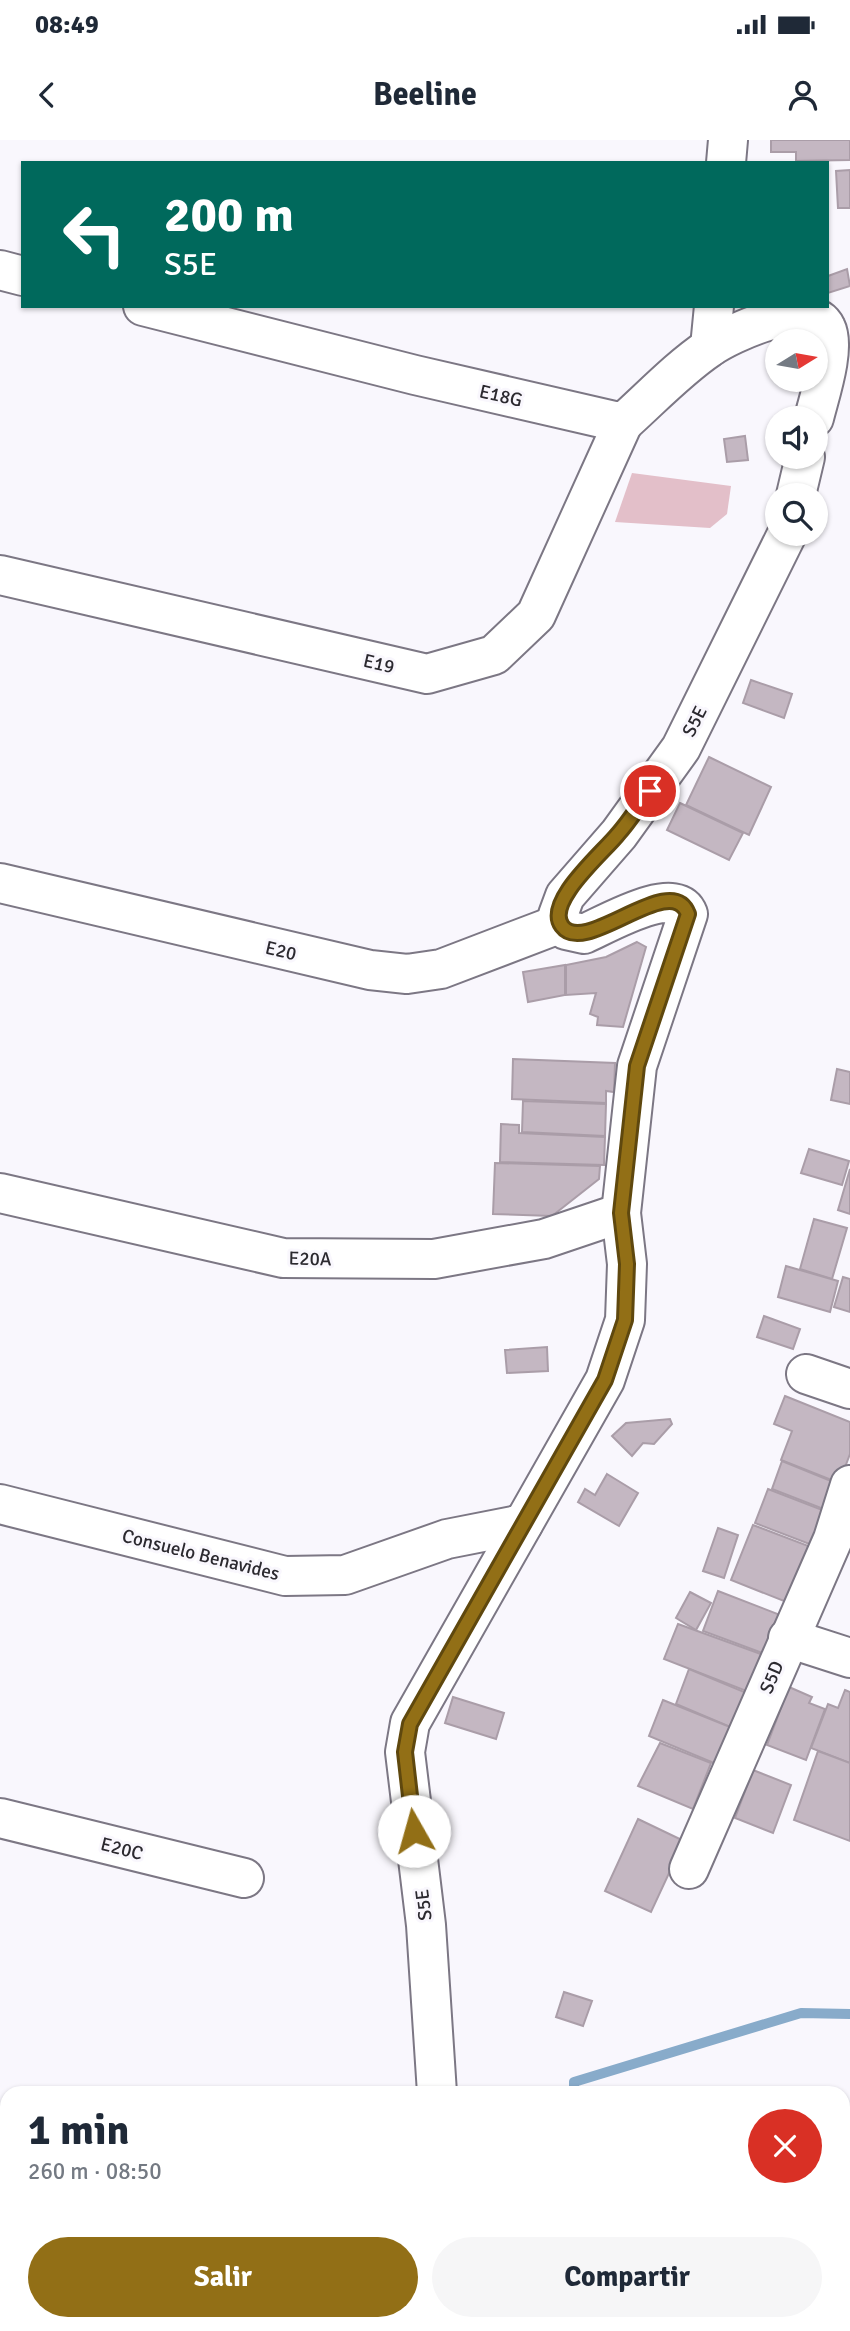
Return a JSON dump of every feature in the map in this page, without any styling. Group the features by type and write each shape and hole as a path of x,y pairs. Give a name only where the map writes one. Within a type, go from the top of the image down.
{"street":[{"path":"726,161 728,140"},
{"path":"0,270 21,275"},
{"name":"E18G","path":"151,308 415,375 623,423"},
{"path":"710,347 713,308"},
{"path":"623,423 710,347 797,313 814,316 826,328 830,350 817,406"},
{"name":"E19","path":"0,575 426,674 494,655 536,615 623,423"},
{"name":"S5E","path":"437,2086 426,1925 405,1752 410,1724 605,1380 625,1320 627,1264 621,1213 637,1066 688,914 686,908 672,901 657,903 584,934 566,930 559,924 558,915 565,896 619,834 681,748 781,546"},
{"name":"E20","path":"0,883 370,970 407,974 441,969 559,924"},
{"name":"E20A","path":"0,1193 283,1258 434,1259 544,1239 621,1213"},
{"path":"806,1374 850,1389"},
{"name":"S5D","path":"690,1869 833,1539 850,1485"},
{"name":"Consuelo Benavides","path":"0,1504 285,1576 345,1575 447,1539 523,1524"},
{"path":"788,1638 850,1658"},
{"name":"E20C","path":"0,1818 244,1878"}],"shaded area":[{"path":"632,473 731,486 727,514 710,528 615,522"}],"building":[{"path":"771,140 850,140 850,160 796,161 796,152 771,152"},
{"path":"850,170 850,208 838,208 836,171"},
{"path":"847,269 850,286 829,293 829,276"},
{"path":"745,436 748,460 727,462 724,439"},
{"path":"751,680 792,694 784,718 743,703"},
{"path":"709,757 771,787 749,835 686,805"},
{"path":"680,803 743,833 729,860 667,830"},
{"path":"637,942 646,947 623,1027 597,1025 598,1017 590,1014 596,993 566,995 566,965 606,957"},
{"path":"565,965 565,995 528,1002 523,972"},
{"path":"513,1059 615,1063 614,1092 606,1091 606,1103 512,1099"},
{"path":"837,1069 850,1072 850,1104 831,1100"},
{"path":"523,1101 606,1104 605,1136 522,1132"},
{"path":"501,1124 519,1125 519,1133 605,1137 604,1165 500,1162"},
{"path":"809,1149 849,1161 842,1185 801,1173"},
{"path":"495,1163 600,1166 599,1179 552,1216 493,1214"},
{"path":"850,1169 850,1214 838,1210"},
{"path":"814,1219 847,1228 832,1279 800,1269"},
{"path":"786,1266 838,1281 830,1312 778,1297"},
{"path":"843,1277 850,1279 850,1312 834,1307"},
{"path":"764,1316 800,1329 793,1349 757,1337"},
{"path":"547,1347 548,1371 507,1373 505,1350"},
{"path":"785,1396 850,1422 850,1454 839,1483 781,1460 792,1431 774,1424"},
{"path":"670,1419 672,1424 654,1444 643,1443 632,1456 612,1436 626,1423"},
{"path":"782,1461 836,1483 826,1510 772,1489"},
{"path":"607,1474 638,1493 619,1526 578,1502 585,1489 595,1495"},
{"path":"768,1489 825,1511 812,1545 755,1523"},
{"path":"753,1525 811,1547 789,1603 731,1580"},
{"path":"718,1528 738,1535 724,1578 703,1571"},
{"path":"718,1591 788,1618 773,1657 703,1631"},
{"path":"690,1592 711,1603 696,1630 676,1618"},
{"path":"678,1624 769,1657 754,1694 664,1659"},
{"path":"689,1669 749,1694 735,1729 676,1704"},
{"path":"789,1687 812,1697 809,1703 825,1709 806,1760 767,1745"},
{"path":"845,1690 850,1692 850,1763 811,1748 828,1704 838,1708"},
{"path":"453,1697 504,1713 496,1739 445,1723"},
{"path":"663,1700 735,1729 721,1766 649,1736"},
{"path":"660,1743 711,1763 693,1809 638,1786"},
{"path":"818,1751 850,1763 850,1841 794,1820"},
{"path":"753,1770 791,1785 773,1833 735,1818"},
{"path":"638,1819 684,1841 651,1912 605,1891"},
{"path":"564,1992 592,2001 583,2026 556,2017"}],"waterway":[{"path":"574,2086 574,2082 801,2013 850,2014"}],"route":[{"path":"414,1831 405,1752 410,1724 605,1380 625,1320 627,1264 621,1213 637,1066 688,914 686,908 672,901 657,903 584,934 566,930 559,924 558,915 565,896 619,834 650,791"}]}
